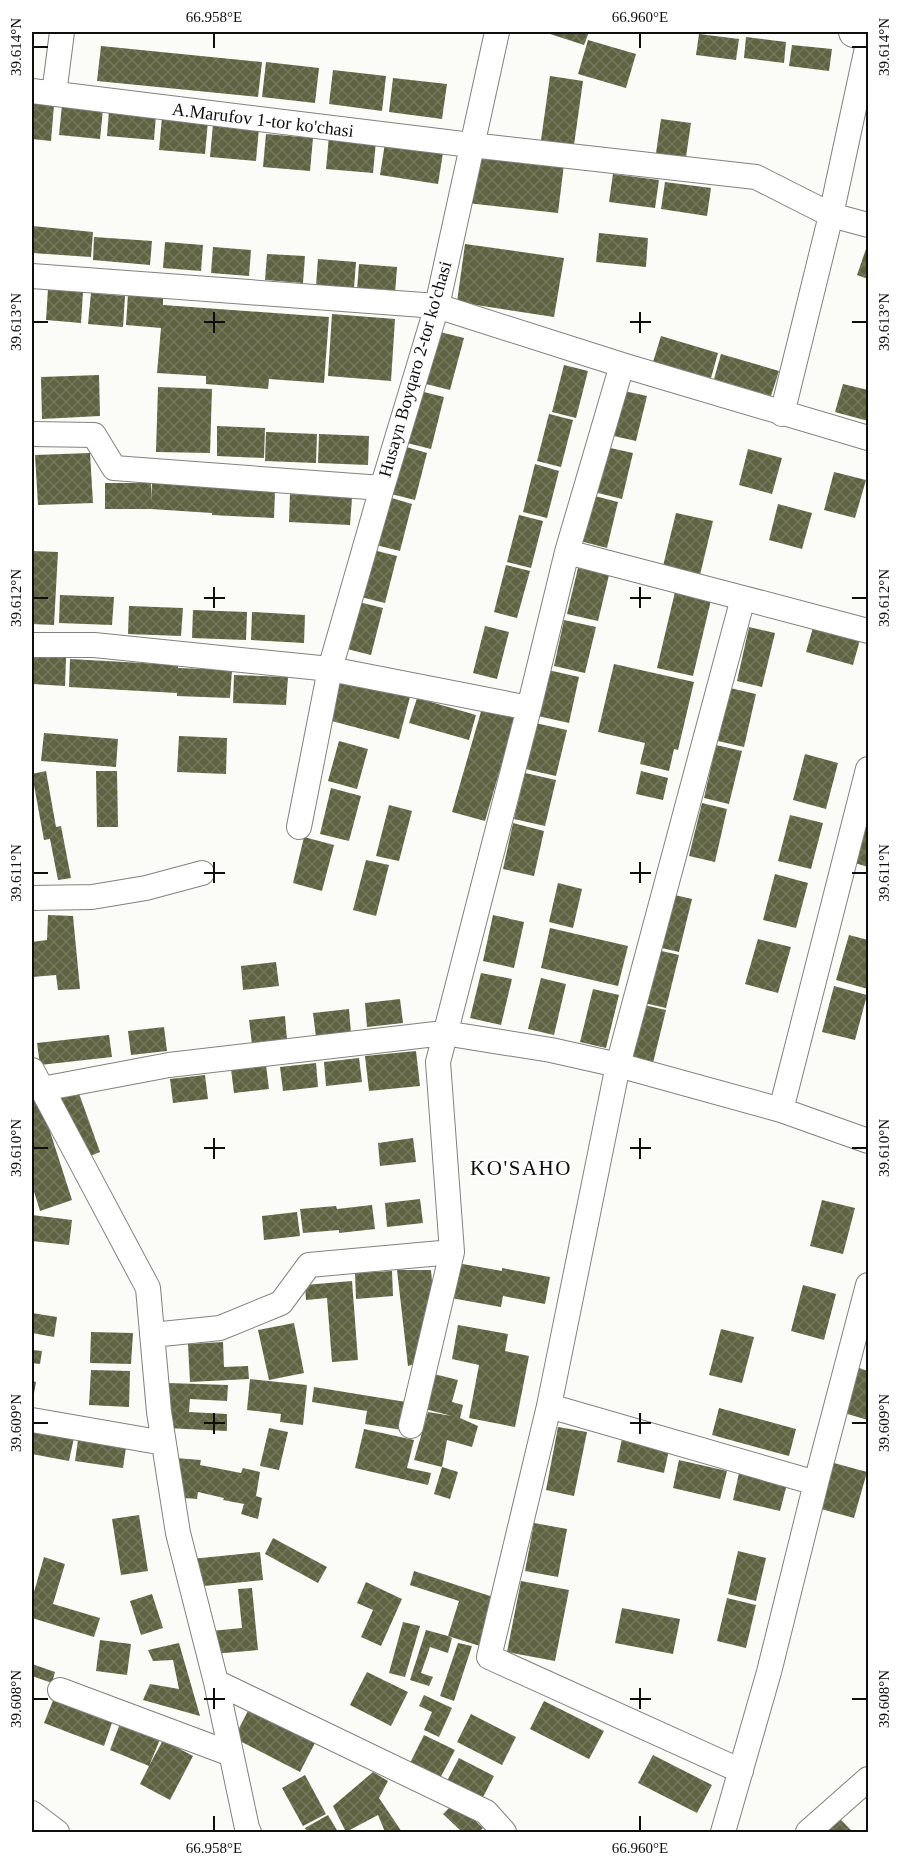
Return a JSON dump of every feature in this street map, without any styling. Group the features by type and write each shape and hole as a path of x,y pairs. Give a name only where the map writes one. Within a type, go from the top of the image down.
{"main road":[{"path":"854,32 868,35"}],"street":[{"name":"A.Marufov 1-tor ko'chasi","path":"62,32 43,93 756,177 831,215 868,225"},
{"name":"Husayn Boyqaro 2-tor ko'chasi","path":"298,827 330,669 437,306 497,32"},
{"path":"782,414 831,215 868,43"},
{"path":"32,276 437,306 622,365 868,438"},
{"path":"411,1425 452,1252 438,1062 567,552 622,365"},
{"path":"32,434 94,435 114,468 382,488"},
{"path":"567,552 868,631"},
{"path":"741,1772 489,1657 549,1406 618,1065 743,598"},
{"path":"32,645 94,645 330,669 529,708"},
{"path":"781,1110 868,769"},
{"path":"32,898 92,897 146,888 202,873"},
{"path":"249,1833 216,1682 178,1533 159,1412 148,1288 37,1080 444,1032 551,1050 618,1065 781,1110 868,1141"},
{"path":"152,1335 220,1328 281,1303 309,1265 452,1252"},
{"path":"723,1833 769,1672 868,1285"},
{"path":"549,1406 816,1483"},
{"path":"32,1420 164,1443"},
{"path":"216,1682 486,1812 504,1833"},
{"path":"60,1690 231,1754"},
{"path":"808,1833 868,1779"},
{"path":"32,1813 57,1833"}],"building":[{"path":"544,32 589,32 584,45"},
{"path":"699,34 739,39 736,60 696,55"},
{"path":"746,37 786,42 784,63 744,58"},
{"path":"588,40 636,54 626,88 578,74"},
{"path":"792,45 832,49 829,71 789,66"},
{"path":"101,46 262,62 258,97 97,81"},
{"path":"266,62 319,68 315,103 262,97"},
{"path":"333,70 386,76 382,111 329,104"},
{"path":"550,76 583,81 574,145 541,140"},
{"path":"393,78 447,84 442,119 389,112"},
{"path":"32,103 54,105 51,141 32,139"},
{"path":"62,105 103,109 100,139 59,135"},
{"path":"109,111 156,115 154,140 107,136"},
{"path":"162,117 208,121 205,154 159,150"},
{"path":"661,119 691,123 686,157 656,153"},
{"path":"213,124 259,128 256,161 210,157"},
{"path":"266,134 313,138 310,171 263,167"},
{"path":"329,136 376,141 373,173 326,169"},
{"path":"385,143 443,153 438,184 380,175"},
{"path":"473,154 564,164 558,213 467,203"},
{"path":"613,174 659,180 655,208 609,202"},
{"path":"665,182 711,188 707,216 661,209"},
{"path":"32,226 93,232 91,257 32,253"},
{"path":"599,233 648,238 646,267 596,262"},
{"path":"94,237 152,241 150,265 93,260"},
{"path":"165,242 203,245 201,271 163,268"},
{"path":"868,243 868,279 857,275"},
{"path":"465,244 564,258 554,317 457,302"},
{"path":"213,247 251,250 249,276 211,273"},
{"path":"267,254 305,256 303,283 265,280"},
{"path":"318,259 356,262 354,288 316,286"},
{"path":"359,264 397,267 395,293 357,290"},
{"path":"48,289 83,292 81,323 46,320"},
{"path":"91,293 125,296 123,327 88,324"},
{"path":"128,294 163,297 163,305 329,317 324,383 269,379 268,389 206,384 206,376 157,373 161,328 126,325"},
{"path":"332,314 395,319 391,381 328,376"},
{"path":"440,332 464,338 450,390 426,384"},
{"path":"661,336 718,353 711,378 653,362"},
{"path":"721,354 779,371 771,396 714,379"},
{"path":"564,365 588,371 576,418 552,412"},
{"path":"99,375 100,416 42,419 41,377"},
{"path":"843,384 868,390 868,421 835,412"},
{"path":"158,387 212,389 210,453 156,452"},
{"path":"615,389 647,396 636,441 605,434"},
{"path":"420,391 444,397 431,449 407,443"},
{"path":"549,414 573,420 561,467 537,461"},
{"path":"217,426 265,428 264,458 217,456"},
{"path":"266,432 317,434 316,463 265,461"},
{"path":"319,434 369,436 368,465 318,463"},
{"path":"403,446 427,453 415,500 391,494"},
{"path":"601,446 633,453 622,499 590,491"},
{"path":"748,449 782,458 772,494 739,485"},
{"path":"90,453 93,503 38,505 35,455"},
{"path":"535,464 559,471 547,518 523,512"},
{"path":"834,472 866,480 855,518 824,510"},
{"path":"105,483 151,483 151,500 152,483 275,491 274,518 151,509 105,509"},
{"path":"290,494 352,498 350,525 289,522"},
{"path":"587,494 618,502 607,548 576,540"},
{"path":"388,497 412,504 400,551 376,545"},
{"path":"778,504 812,513 802,549 769,540"},
{"path":"676,513 713,521 700,575 663,566"},
{"path":"519,515 543,521 531,568 507,562"},
{"path":"373,550 397,556 385,603 361,597"},
{"path":"32,551 58,552 54,625 32,624"},
{"path":"506,565 530,571 517,618 494,612"},
{"path":"578,568 609,575 598,621 567,614"},
{"path":"675,592 711,600 693,676 657,668"},
{"path":"60,595 114,597 112,625 59,623"},
{"path":"359,602 383,608 371,655 347,649"},
{"path":"129,606 183,608 181,636 128,634"},
{"path":"193,610 247,612 246,640 192,638"},
{"path":"252,612 305,615 304,643 251,640"},
{"path":"564,620 596,627 585,673 554,666"},
{"path":"814,624 861,636 853,665 806,652"},
{"path":"485,626 509,632 497,679 473,673"},
{"path":"749,627 775,633 762,687 737,681"},
{"path":"32,656 66,658 65,686 32,684"},
{"path":"70,659 232,670 230,698 69,687"},
{"path":"614,664 694,682 678,750 674,749 669,771 640,764 645,743 598,732"},
{"path":"548,670 579,677 569,723 538,716"},
{"path":"234,675 288,677 286,705 233,703"},
{"path":"339,679 410,697 399,739 328,720"},
{"path":"730,688 756,694 744,747 718,741"},
{"path":"417,698 476,715 469,740 409,723"},
{"path":"482,708 515,718 485,821 452,812"},
{"path":"535,723 567,730 556,776 525,769"},
{"path":"44,733 118,739 116,767 41,761"},
{"path":"179,736 227,738 226,774 177,772"},
{"path":"339,741 368,749 357,789 328,781"},
{"path":"716,745 742,751 729,804 704,798"},
{"path":"805,754 838,763 826,809 793,800"},
{"path":"46,771 56,827 61,826 71,878 58,880 50,839 44,840 32,774"},
{"path":"96,771 117,771 118,827 97,827"},
{"path":"641,771 668,778 663,800 636,794"},
{"path":"525,773 556,780 545,826 514,819"},
{"path":"331,788 361,796 349,841 320,834"},
{"path":"702,803 727,809 715,862 689,856"},
{"path":"389,805 412,811 399,861 376,856"},
{"path":"790,815 823,823 811,869 778,861"},
{"path":"868,818 868,867 855,863"},
{"path":"513,823 544,831 534,876 503,869"},
{"path":"304,837 334,845 322,891 293,883"},
{"path":"366,860 389,865 376,916 353,910"},
{"path":"775,874 808,883 796,928 763,920"},
{"path":"558,883 582,889 573,928 549,922"},
{"path":"666,893 692,899 679,952 653,946"},
{"path":"48,915 73,916 80,989 58,990 56,975 32,977 32,942 47,940"},
{"path":"493,915 524,922 514,968 483,961"},
{"path":"550,928 628,946 618,986 541,968"},
{"path":"849,935 868,940 868,989 836,980"},
{"path":"758,939 791,947 778,993 745,984"},
{"path":"653,949 679,955 666,1008 640,1002"},
{"path":"276,962 279,986 243,990 241,966"},
{"path":"481,973 512,979 501,1025 470,1018"},
{"path":"541,978 566,984 554,1035 528,1029"},
{"path":"834,986 867,995 855,1040 822,1032"},
{"path":"593,989 619,995 606,1048 580,1042"},
{"path":"400,999 403,1023 367,1027 365,1003"},
{"path":"640,1004 666,1010 653,1063 627,1057"},
{"path":"349,1009 351,1033 316,1037 313,1013"},
{"path":"285,1016 287,1040 252,1044 249,1020"},
{"path":"164,1027 167,1051 131,1055 128,1031"},
{"path":"109,1035 112,1057 40,1065 37,1043"},
{"path":"416,1051 420,1086 369,1091 365,1056"},
{"path":"359,1058 362,1082 326,1086 324,1062"},
{"path":"316,1063 318,1087 283,1091 280,1067"},
{"path":"266,1065 269,1089 234,1093 231,1069"},
{"path":"205,1075 208,1099 173,1103 170,1079"},
{"path":"77,1088 100,1152 83,1159 59,1094"},
{"path":"37,1091 72,1200 40,1211 32,1185 32,1093"},
{"path":"413,1138 416,1162 380,1166 378,1143"},
{"path":"420,1199 423,1223 387,1227 385,1203"},
{"path":"822,1200 855,1208 843,1254 810,1246"},
{"path":"372,1205 375,1229 339,1233 339,1230 303,1233 300,1209 336,1206 337,1209"},
{"path":"297,1212 300,1236 264,1240 262,1216"},
{"path":"32,1215 72,1220 69,1245 32,1241"},
{"path":"457,1263 550,1277 545,1304 503,1296 501,1307 451,1298"},
{"path":"397,1270 431,1270 434,1306 422,1362 408,1366"},
{"path":"392,1271 393,1296 356,1299 355,1273"},
{"path":"352,1281 358,1360 332,1362 327,1298 306,1300 305,1285"},
{"path":"803,1285 836,1294 824,1340 791,1331"},
{"path":"32,1313 57,1317 54,1337 32,1333"},
{"path":"294,1323 304,1373 269,1380 258,1330"},
{"path":"458,1325 508,1334 505,1351 529,1356 515,1427 469,1418 479,1365 452,1359"},
{"path":"721,1329 754,1337 742,1383 709,1375"},
{"path":"91,1332 133,1333 131,1364 90,1363"},
{"path":"223,1342 224,1367 248,1366 249,1379 190,1382 188,1344"},
{"path":"32,1350 42,1351 40,1364 32,1363"},
{"path":"856,1367 868,1371 868,1420 844,1413"},
{"path":"91,1370 130,1371 129,1407 89,1405"},
{"path":"434,1374 458,1380 452,1402 463,1405 460,1418 478,1426 472,1447 447,1440 442,1467 414,1460 428,1412 452,1416 425,1409"},
{"path":"250,1379 307,1385 303,1425 280,1422 281,1414 247,1410"},
{"path":"32,1381 36,1382 33,1399 32,1399"},
{"path":"168,1383 228,1385 227,1401 190,1399 189,1412 227,1414 227,1431 166,1428"},
{"path":"314,1387 406,1402 402,1430 365,1424 367,1411 312,1402"},
{"path":"719,1408 796,1429 789,1456 712,1435"},
{"path":"32,1424 75,1433 69,1461 32,1454"},
{"path":"558,1427 587,1432 574,1496 546,1490"},
{"path":"269,1428 288,1432 279,1470 260,1466"},
{"path":"364,1429 414,1440 407,1468 431,1473 428,1485 355,1468"},
{"path":"79,1433 127,1440 123,1468 75,1461"},
{"path":"623,1434 670,1445 664,1473 617,1462"},
{"path":"175,1458 201,1460 200,1465 241,1473 243,1468 260,1472 256,1496 262,1498 258,1519 241,1514 244,1504 223,1500 224,1498 198,1492 197,1499 171,1497"},
{"path":"679,1460 727,1471 720,1499 673,1488"},
{"path":"834,1463 867,1472 854,1518 821,1509"},
{"path":"442,1467 458,1472 450,1499 434,1494"},
{"path":"739,1473 787,1484 780,1511 733,1500"},
{"path":"139,1515 148,1571 121,1575 112,1519"},
{"path":"534,1523 567,1529 558,1577 525,1571"},
{"path":"273,1538 327,1567 318,1583 265,1554"},
{"path":"738,1551 766,1558 756,1601 728,1594"},
{"path":"260,1552 263,1580 194,1587 191,1559"},
{"path":"44,1557 65,1564 53,1604 100,1618 94,1637 32,1618 32,1599"},
{"path":"414,1571 496,1598 480,1646 448,1636 459,1601 410,1585"},
{"path":"521,1581 569,1590 555,1661 507,1652"},
{"path":"366,1582 402,1599 381,1646 361,1637 373,1610 357,1603"},
{"path":"252,1588 258,1650 213,1654 211,1631 242,1628 238,1589"},
{"path":"152,1594 163,1628 141,1635 130,1601"},
{"path":"727,1598 756,1605 746,1648 717,1641"},
{"path":"622,1608 680,1619 673,1654 615,1643"},
{"path":"403,1622 420,1626 405,1677 389,1673"},
{"path":"426,1630 452,1638 448,1653 430,1647 421,1673 433,1677 429,1686 410,1680"},
{"path":"100,1640 131,1644 127,1675 96,1671"},
{"path":"179,1643 200,1716 143,1700 150,1684 179,1689 173,1660 153,1661 148,1650"},
{"path":"458,1643 472,1646 454,1701 440,1696"},
{"path":"32,1664 55,1672 52,1683 32,1676"},
{"path":"367,1672 408,1692 391,1726 350,1705"},
{"path":"424,1695 452,1708 439,1737 424,1730 432,1712 419,1706"},
{"path":"54,1698 113,1720 104,1746 44,1723"},
{"path":"544,1701 604,1731 589,1759 530,1729"},
{"path":"250,1707 316,1741 300,1772 234,1738"},
{"path":"471,1714 516,1737 502,1765 457,1742"},
{"path":"121,1721 161,1737 149,1766 110,1750"},
{"path":"424,1735 455,1750 439,1780 409,1765"},
{"path":"163,1740 193,1756 170,1800 140,1784"},
{"path":"653,1755 712,1785 697,1813 638,1783"},
{"path":"459,1758 494,1776 481,1801 446,1783"},
{"path":"373,1772 388,1781 379,1798 402,1832 385,1832 378,1815 346,1832 333,1806"},
{"path":"305,1775 326,1814 303,1826 282,1788"},
{"path":"455,1802 483,1828 479,1832 459,1832 461,1831 443,1814"},
{"path":"328,1815 338,1832 307,1832 305,1828"},
{"path":"839,1818 853,1832 823,1832"}],"district":[{"name":"KO'SAHO","path":"521,1168"}]}
